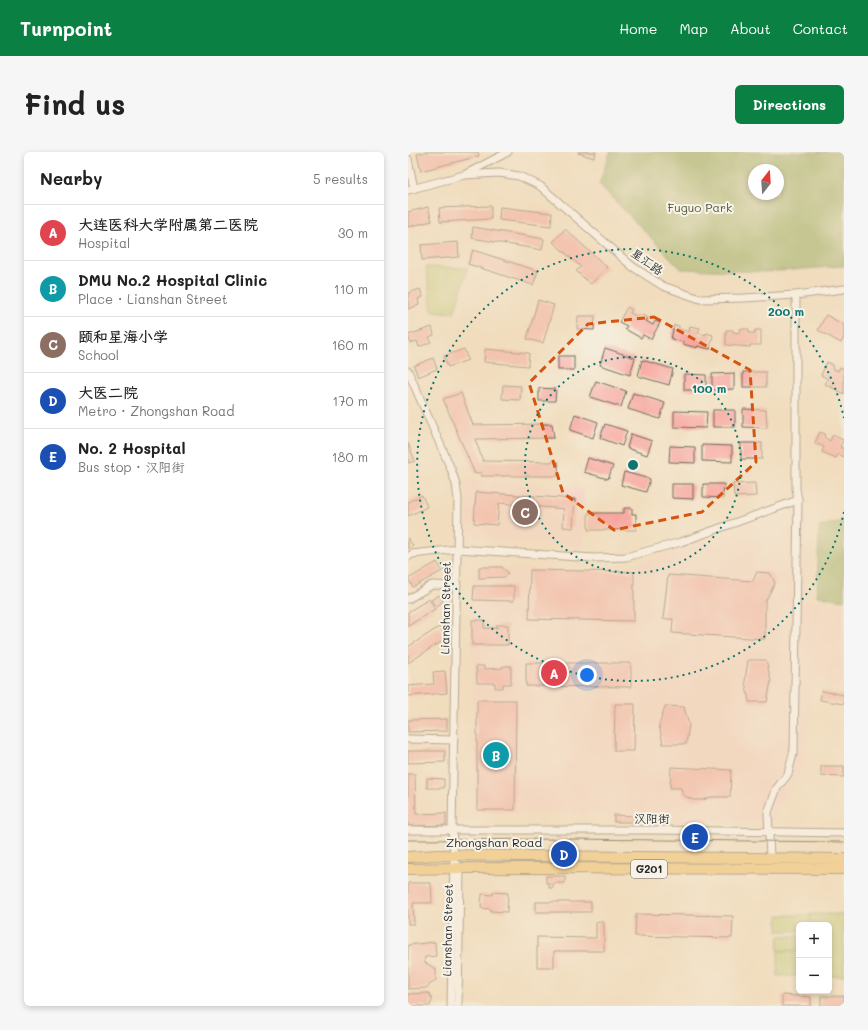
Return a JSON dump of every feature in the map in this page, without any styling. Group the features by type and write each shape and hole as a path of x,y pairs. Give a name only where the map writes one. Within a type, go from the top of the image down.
{"highway":[{"name":"Zhongshan Road","path":"408,857 844,858"},
{"name":"Zhongshan Road","path":"408,869 844,869"}],"street":[{"path":"408,159 411,190 464,175 508,152"},
{"name":"星汇路","path":"464,175 499,173 519,176 540,186 633,267 663,286 700,299 796,295 844,289"},
{"path":"770,858 768,812 778,788 788,774 794,750 798,500 796,489 796,295"},
{"name":"Lianshan Street","path":"408,370 451,469 456,484 458,499 454,740 456,829 454,856 456,868 458,1006"},
{"path":"408,557 412,554 458,549 594,558 626,557 681,542 798,500"},
{"path":"408,599 432,585 457,586"},
{"path":"408,739 454,740"},
{"name":"汉阳街","path":"408,830 456,829 844,833"},
{"name":"Lianshan Street","path":"451,1006 456,868"}],"highlighted area":[{"path":"654,317 750,370 756,462 702,512 614,530 563,493 529,383 588,324"}],"shaded area":[{"path":"463,479 575,487 584,491 583,547 482,539 468,534 466,493"},
{"path":"807,507 805,602 844,602 844,688 812,686 805,765 799,779 778,812 776,824 638,818 636,791 636,814 474,813 471,568 614,569 635,564"}],"green space":[{"name":"Fuguo Park","path":"610,152 844,152 844,266 767,272 681,269 599,184"},
{"path":"426,267 468,268 454,313 432,311"},
{"path":"844,520 844,600 817,596 819,527"},
{"path":"811,914 844,914 844,976 832,976 832,922 811,922"},
{"path":"778,915 810,915 810,922 796,922 796,931 778,931"},
{"path":"779,936 796,936 796,950 778,950"},
{"path":"778,951 796,951 796,976 778,976"}],"building":[{"path":"425,152 478,152 479,156 421,171 417,154"},
{"path":"578,152 596,152 594,158"},
{"path":"491,206 491,219 440,222 439,208"},
{"path":"428,207 432,221 408,227 408,212"},
{"path":"500,207 552,213 551,226 499,220"},
{"path":"473,227 544,239 542,250 472,238"},
{"path":"565,229 607,267 591,284 576,271 581,267 553,242"},
{"path":"458,242 459,257 422,260 421,245"},
{"path":"473,250 538,271 533,285 468,264"},
{"path":"420,289 423,297 418,299 419,305 408,309 408,293"},
{"path":"538,300 554,305 543,343 527,339"},
{"path":"627,307 632,310 630,313 638,317 640,314 648,318 646,321 653,325 655,321 660,323 651,339 643,335 641,338 625,329 627,326 619,322"},
{"path":"826,315 844,325 844,337 841,343 818,330"},
{"path":"578,316 595,316 594,330 577,329"},
{"path":"674,325 679,326 679,329 689,332 690,326 700,328 698,333 713,335 710,349 697,346 697,348 683,344 684,342 671,339"},
{"path":"432,327 434,335 429,337 431,342 419,347 417,341 410,343 408,335"},
{"path":"740,329 749,329 749,333 755,333 755,330 761,330 761,345 750,345 750,347 726,345 726,330 733,330 733,332 740,333"},
{"path":"605,348 635,358 630,375 600,365"},
{"path":"464,349 468,360 448,367 444,356"},
{"path":"485,349 529,353 528,366 484,362"},
{"path":"558,356 574,356 574,370 558,370"},
{"path":"433,358 437,369 418,377 414,366"},
{"path":"642,360 673,369 669,385 638,376"},
{"path":"827,362 833,365 832,368 838,371 840,367 844,369 844,394 825,384 828,379 821,375"},
{"path":"743,372 766,372 766,387 743,387"},
{"path":"734,373 734,389 712,390 712,374"},
{"path":"684,374 706,375 706,390 684,390"},
{"path":"596,381 626,391 621,407 590,397"},
{"path":"503,385 521,386 520,400 502,399"},
{"path":"539,388 556,389 555,401 539,401"},
{"path":"461,393 473,425 552,424 554,438 475,439 483,461 558,462 558,476 481,476 481,472 475,474 443,399"},
{"path":"633,393 665,403 660,419 628,409"},
{"path":"743,409 766,410 767,428 743,427"},
{"path":"713,410 735,410 735,427 713,427"},
{"path":"674,411 707,412 706,428 674,427"},
{"path":"575,414 598,422 593,438 570,430"},
{"path":"605,424 627,431 622,446 600,438"},
{"path":"820,432 825,434 824,437 830,441 833,435 843,440 840,447 844,449 844,457 838,454 836,458 822,452 824,447 815,443"},
{"path":"631,434 652,441 647,455 627,448"},
{"path":"408,443 415,461 408,463"},
{"path":"741,443 762,443 762,459 741,459"},
{"path":"702,445 732,446 732,462 702,461"},
{"path":"670,446 695,447 695,463 669,462"},
{"path":"588,458 613,466 608,479 584,472"},
{"path":"624,472 650,479 646,492 621,485"},
{"path":"755,483 756,496 734,497 733,484"},
{"path":"672,484 693,484 693,499 672,498"},
{"path":"703,484 724,484 723,498 703,497"},
{"path":"476,492 575,499 573,528 563,527 564,509 499,503 497,525 474,523"},
{"path":"422,495 427,507 408,516 408,502"},
{"path":"624,508 632,508 632,514 636,514 636,530 588,530 588,513 624,513"},
{"path":"408,538 413,546 408,549"},
{"path":"437,562 442,571 413,587 408,579"},
{"path":"479,567 502,567 508,573 505,577 479,578"},
{"path":"530,570 634,572 634,621 529,619"},
{"path":"757,572 770,573 775,583 765,602 765,639 672,633 673,619 663,619 668,575 753,581"},
{"path":"474,586 514,586 514,601 473,600"},
{"path":"439,595 443,601 436,607 431,600"},
{"path":"429,599 435,609 408,626 408,612"},
{"path":"472,620 484,620 484,628 497,628 497,625 508,625 508,645 472,645"},
{"path":"439,627 447,638 408,663 408,647"},
{"path":"748,660 766,660 771,681 767,702 749,702 745,681"},
{"path":"526,663 631,663 631,687 526,686"},
{"path":"476,666 484,666 484,669 511,666 511,684 503,684 503,688 495,688 495,683 477,683"},
{"path":"445,671 447,693 408,696 408,686 434,684 433,672"},
{"path":"822,691 844,695 844,704 820,700"},
{"path":"477,700 516,700 515,810 477,810"},
{"path":"615,704 635,704 634,751 614,751"},
{"path":"665,706 684,707 689,725 686,744 663,744 659,725"},
{"path":"447,719 447,731 408,732 408,720"},
{"path":"408,751 445,751 445,762 408,763"},
{"path":"821,766 844,766 844,777 821,776"},
{"path":"671,767 731,770 730,797 711,797 703,800 693,800 683,795 681,788 670,788"},
{"path":"408,774 415,774 416,814 446,813 446,825 408,826"},
{"path":"427,778 444,779 444,788 427,788"},
{"path":"614,815 636,816 636,822 614,822"},
{"path":"546,876 565,876 565,883 553,883 553,888 549,888 549,883 546,883"},
{"path":"408,883 431,883 432,903 413,903 414,924 408,924"},
{"path":"493,892 508,893 507,912 491,911 491,909 481,908 482,894 493,895"},
{"path":"536,902 591,902 591,912 536,912"},
{"path":"636,914 733,916 732,938 635,936"},
{"path":"596,922 604,922 604,951 554,951 554,967 537,967 537,937 596,938"},
{"path":"435,942 436,956 425,957 424,962 436,969 436,980 426,988 408,989 408,945"},
{"path":"429,993 432,1000 430,1006 408,1006 408,994"},
{"path":"782,995 811,997 811,1006 782,1006"},
{"path":"821,996 844,996 844,1006 821,1006"}],"tram line":[{"path":"408,840 570,839 844,842"}],"place":[{"name":"颐和星海小学","path":"525,512"},
{"name":"大连医科大学附属第二医院","path":"554,673"},
{"name":"DMU No.2 Hospital Clinic","path":"496,755"},
{"name":"No. 2 Hospital","path":"695,837"},
{"name":"大医二院","path":"564,854"}]}
